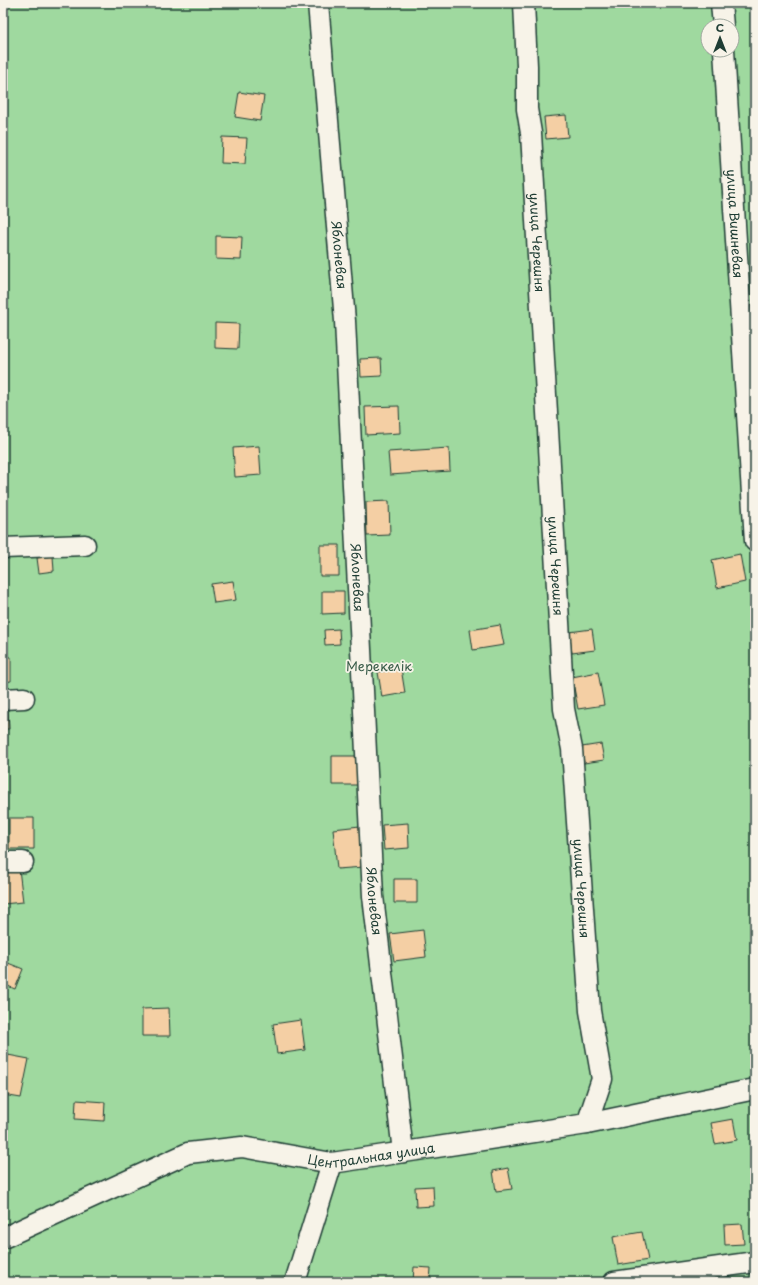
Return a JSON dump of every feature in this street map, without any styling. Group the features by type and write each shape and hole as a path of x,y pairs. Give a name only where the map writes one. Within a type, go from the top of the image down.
{"street":[{"name":"Яблоневая","path":"318,3 345,321 373,896 403,1152"},
{"name":"улица Черешня","path":"524,3 527,66 527,109 532,141 564,709 572,749 590,1012 602,1079 587,1124"},
{"path":"721,3 722,18"},
{"name":"улица Вишневая","path":"725,58 755,541"},
{"path":"3,548 85,545"},
{"path":"3,699 24,698"},
{"path":"3,862 23,862"},
{"name":"Центральная улица","path":"3,1238 188,1153 242,1147 332,1163 587,1124 755,1089"},
{"path":"295,1282 332,1163"},
{"path":"614,1282 755,1262"}],"green space":[{"name":"Мерекелік","path":"3,3 755,3 755,1282 3,1282"}],"building":[{"path":"239,92 264,96 260,121 235,117"},
{"path":"566,115 568,137 546,139 544,117"},
{"path":"222,137 247,138 245,164 221,163"},
{"path":"216,236 242,237 241,260 216,259"},
{"path":"215,323 239,324 238,349 215,348"},
{"path":"381,358 382,376 361,377 360,359"},
{"path":"399,406 400,433 366,435 365,407"},
{"path":"259,446 261,475 235,477 233,448"},
{"path":"449,448 450,471 390,475 388,452"},
{"path":"389,501 390,535 367,536 366,502"},
{"path":"320,545 339,545 339,576 320,576"},
{"path":"740,554 745,582 717,588 712,560"},
{"path":"53,556 54,571 39,573 37,558"},
{"path":"233,581 236,600 214,603 211,584"},
{"path":"322,591 344,591 344,613 322,614"},
{"path":"500,625 504,645 473,650 470,630"},
{"path":"339,629 340,644 325,645 324,630"},
{"path":"592,629 595,650 572,653 569,632"},
{"path":"3,657 11,657 11,681 3,682"},
{"path":"401,668 405,693 382,697 378,672"},
{"path":"598,672 604,705 578,709 572,677"},
{"path":"3,711 8,711 9,729 3,729"},
{"path":"601,744 604,760 584,763 582,747"},
{"path":"332,756 359,756 359,785 332,785"},
{"path":"9,818 34,818 34,849 9,849"},
{"path":"408,823 409,848 384,850 382,825"},
{"path":"360,826 364,867 337,869 333,829"},
{"path":"19,869 23,902 3,904 3,871"},
{"path":"394,879 417,879 417,903 394,903"},
{"path":"423,930 426,957 394,961 390,934"},
{"path":"3,961 23,969 15,989 3,984"},
{"path":"169,1008 170,1036 142,1036 142,1009"},
{"path":"301,1020 305,1050 277,1054 273,1024"},
{"path":"8,1055 29,1059 21,1098 3,1095 3,1081"},
{"path":"76,1100 105,1102 104,1121 75,1119"},
{"path":"733,1119 737,1140 715,1144 711,1123"},
{"path":"508,1168 512,1189 496,1191 493,1171"},
{"path":"433,1186 434,1206 416,1207 415,1187"},
{"path":"742,1224 744,1244 725,1245 724,1225"},
{"path":"642,1232 648,1260 618,1265 613,1237"},
{"path":"414,1267 431,1268 430,1282 413,1282"},
{"path":"351,1279 351,1282 332,1282 332,1281"}]}
